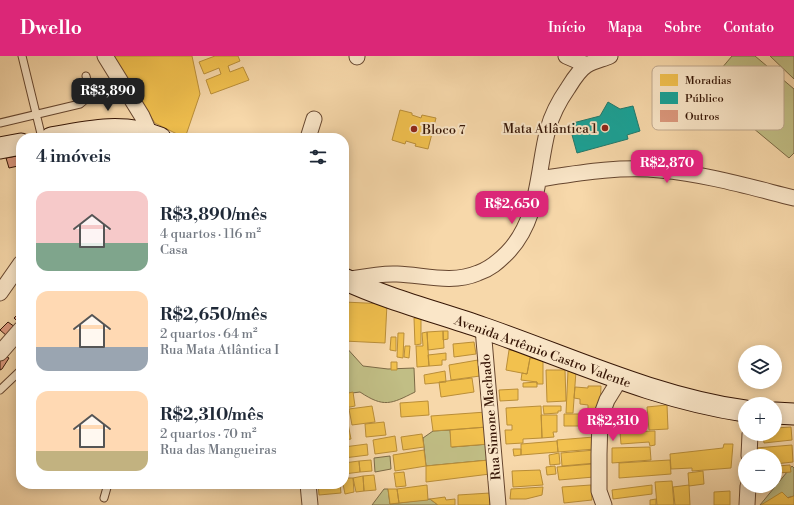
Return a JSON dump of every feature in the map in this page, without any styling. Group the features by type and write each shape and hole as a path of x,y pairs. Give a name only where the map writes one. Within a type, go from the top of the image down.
{"main road":[{"path":"77,133 106,129 133,130 144,133"},
{"path":"0,148 16,145"},
{"name":"Avenida Artêmio Castro Valente","path":"349,281 423,310 483,328 620,379 715,407 738,410"},
{"path":"782,413 794,414"}],"street":[{"path":"106,56 153,133"},
{"path":"566,56 587,66"},
{"path":"349,278 381,274 432,278 461,277 476,274 489,268 500,260 512,248 523,233 530,217 539,180 548,127 557,105 573,80 587,66 610,56"},
{"path":"310,133 314,119"},
{"path":"539,180 577,173 617,169 659,170 696,174 794,198"},
{"path":"0,293 16,270"},
{"name":"Rua Simone Machado","path":"483,328 498,505"},
{"path":"0,353 16,335"},
{"path":"604,505 599,491 600,419 607,400 620,379"},
{"path":"308,489 310,505"},
{"path":"747,505 748,493"}],"lane":[{"path":"22,56 41,133"},
{"path":"0,123 80,104 85,100 90,91 86,76"},
{"path":"0,390 16,375"},
{"path":"104,498 107,489"}],"shaded area":[{"path":"732,56 755,56 767,66 724,66"},
{"path":"770,56 794,56 794,79 784,69 784,66 780,66"},
{"path":"784,81 794,89 794,153 789,158 755,130 784,130"},
{"path":"349,351 363,366 388,369 414,368 415,392 400,399 382,402 368,397 360,392 349,393"},
{"path":"450,430 452,447 489,444 489,460 426,466 423,438 433,431"},
{"path":"390,456 391,469 375,472 374,458"},
{"path":"792,466 794,468 794,496 760,505 770,493 782,493 782,478"},
{"path":"384,489 388,489 390,504 430,499 438,505 372,505"}],"building: Moradias":[{"path":"112,56 192,56 200,94 187,133 175,133 155,123"},
{"path":"215,56 238,56 240,61 228,66 230,72 243,67 249,80 211,94 206,80 221,74 219,68 204,74 199,62"},
{"name":"Bloco 7","path":"400,110 412,113 412,115 421,118 422,115 436,118 428,149 415,146 416,144 406,141 405,144 392,140"},
{"path":"349,302 387,304 385,343 349,341"},
{"path":"414,318 421,318 421,344 415,345"},
{"path":"443,331 448,331 448,339 443,340"},
{"path":"443,331 444,348 428,350 427,332"},
{"path":"427,332 429,366 417,367 416,346 423,346 422,333"},
{"path":"398,333 404,333 403,358 397,357"},
{"path":"391,337 396,337 396,351 390,350"},
{"path":"474,342 476,354 454,357 453,344"},
{"path":"405,346 410,346 409,358 404,357"},
{"path":"509,350 531,353 527,374 506,370"},
{"path":"446,353 446,360 442,360 442,365 429,366 428,355"},
{"path":"530,358 543,360 543,384 521,380 522,373 527,374"},
{"path":"478,360 480,376 451,380 449,365"},
{"path":"391,362 397,362 397,370 391,370"},
{"path":"546,370 565,370 566,401 547,402"},
{"path":"445,371 446,382 425,384 424,375"},
{"path":"568,371 576,371 573,413 566,413"},
{"path":"472,378 474,392 441,397 439,382"},
{"path":"537,382 537,387 523,387 523,383"},
{"path":"588,386 601,386 600,410 588,409 588,405 580,404 580,399 574,398 575,387 588,388"},
{"path":"518,389 518,400 500,401 499,390"},
{"path":"353,392 355,406 349,407 349,393"},
{"path":"428,401 429,415 401,417 400,403"},
{"path":"667,405 668,429 649,430 647,407"},
{"path":"372,406 375,422 352,425 349,409"},
{"path":"541,406 542,438 523,439 523,443 506,444 505,430 512,430 512,425 507,425 506,408"},
{"path":"543,406 561,406 561,411 558,411 558,413 544,414"},
{"path":"616,409 636,409 637,423 617,424"},
{"path":"486,412 487,427 433,431 431,416"},
{"path":"564,414 589,414 589,426 564,426"},
{"path":"541,415 557,415 557,432 553,432 554,437 542,438"},
{"path":"384,422 386,435 366,437 365,424"},
{"path":"487,427 489,444 451,447 450,430"},
{"path":"791,427 792,440 764,443 764,441 782,441 782,428"},
{"path":"349,429 351,439 349,439"},
{"path":"655,431 655,445 650,446 649,442 621,444 620,432"},
{"path":"422,434 424,447 403,450 401,437"},
{"path":"395,436 397,451 375,454 373,440"},
{"path":"594,437 595,449 558,452 557,440"},
{"path":"557,441 558,452 521,455 521,444"},
{"path":"367,444 368,455 349,457 349,446"},
{"path":"724,444 733,444 731,468 692,471 692,468 671,469 670,454 723,448"},
{"path":"792,445 793,462 782,463 782,449 756,448"},
{"path":"650,447 651,460 612,463 612,448"},
{"path":"513,449 521,449 521,455 514,456"},
{"path":"424,450 426,466 395,471 393,455"},
{"path":"595,450 596,463 562,466 561,453"},
{"path":"559,453 560,464 550,465 549,455"},
{"path":"371,460 372,471 360,472 359,461"},
{"path":"489,460 490,474 426,482 426,466"},
{"path":"670,460 671,474 619,478 619,463"},
{"path":"359,461 360,472 349,473 349,462"},
{"path":"592,464 594,477 559,480 557,467"},
{"path":"790,465 791,472 782,473 782,466"},
{"path":"555,466 556,474 547,475 546,467"},
{"path":"540,470 543,485 513,487 512,471"},
{"path":"703,471 704,484 689,486 688,473"},
{"path":"404,472 406,486 396,487 394,473"},
{"path":"374,475 376,490 364,491 363,476"},
{"path":"363,476 364,491 356,492 353,478"},
{"path":"349,478 353,478 354,492 345,494 344,489 349,489"},
{"path":"672,481 674,505 657,505 655,482"},
{"path":"427,485 428,500 399,503 397,489"},
{"path":"591,485 592,500 564,503 562,487"},
{"path":"652,485 652,494 613,499 612,490"},
{"path":"689,485 690,505 675,505 673,487"},
{"path":"543,487 542,495 526,499 510,499 511,489"},
{"path":"318,489 341,489 341,493 319,495"},
{"path":"388,489 397,489 399,503 390,504"},
{"path":"730,491 730,505 714,505 714,492"},
{"path":"782,492 788,498 794,496 794,505 761,505"},
{"path":"490,493 490,505 458,505 458,495"},
{"path":"445,497 446,500 455,499 455,505 438,505 430,499"},
{"path":"656,499 656,505 650,505 650,500"}],"building: Público":[{"name":"Mata Atlântica 1","path":"608,102 620,109 633,106 640,131 627,135 628,139 577,153 569,124 600,116"}],"building: Outros":[{"path":"16,156 16,166 9,168 6,158"},
{"path":"8,322 15,327 7,336 0,330"},
{"path":"0,353 9,358 0,370"}],"place":[{"name":"Mata Atlântica 1","path":"605,128"},
{"name":"Bloco 7","path":"414,129"}]}
